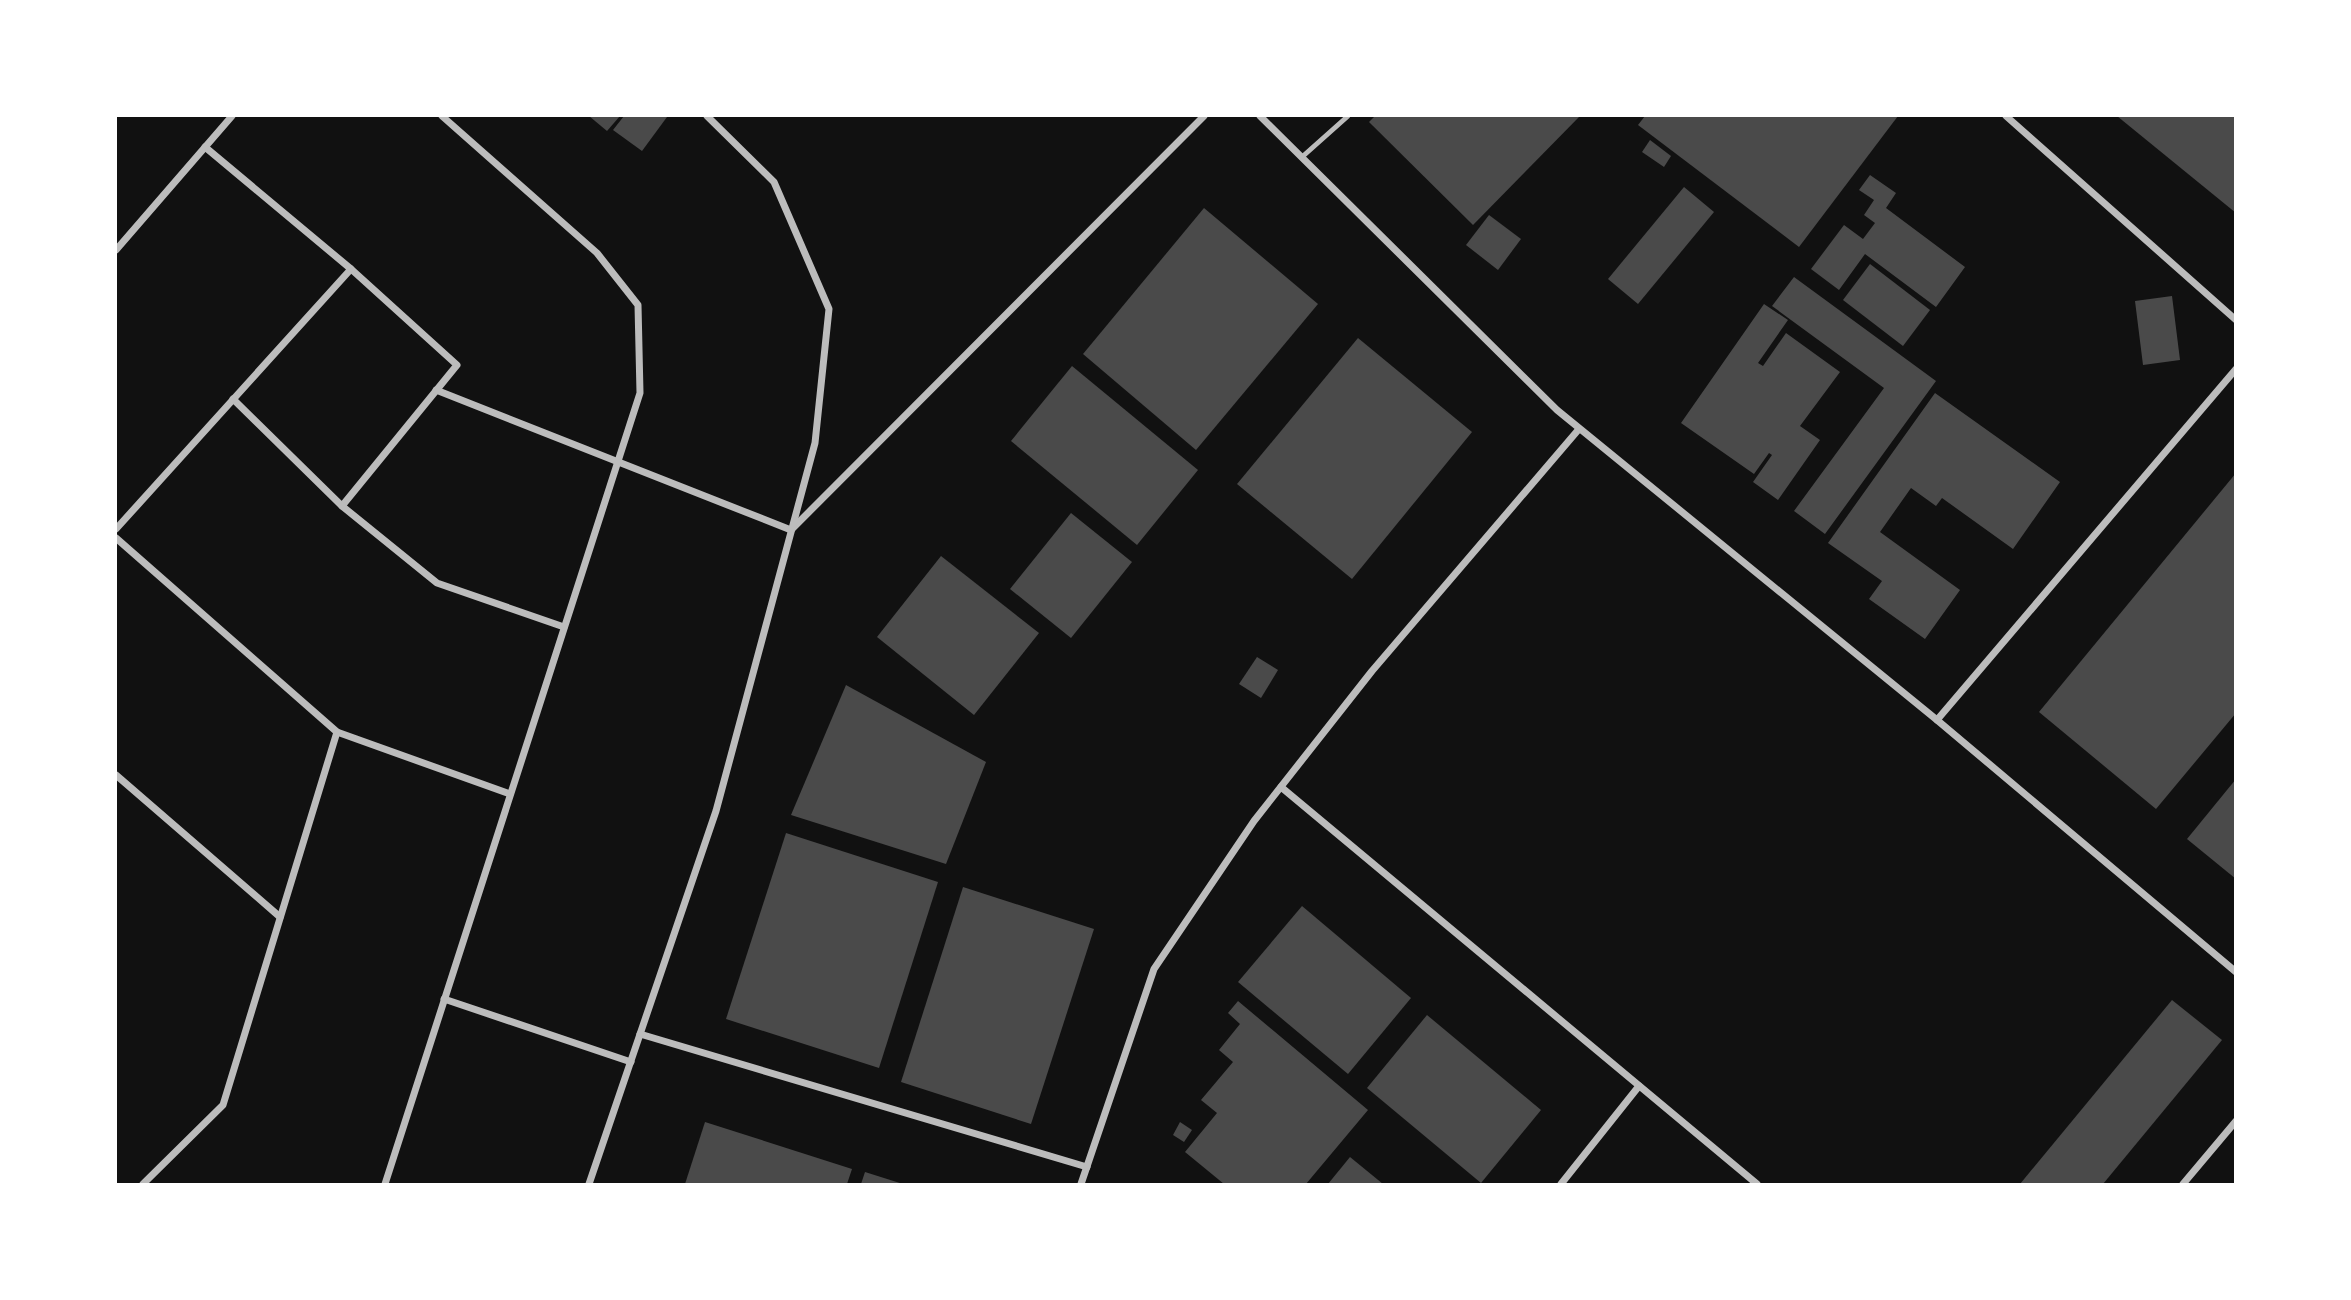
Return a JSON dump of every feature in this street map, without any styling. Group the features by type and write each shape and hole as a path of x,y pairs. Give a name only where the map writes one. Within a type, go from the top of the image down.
{"street":[{"path":"116,250 232,116"},
{"path":"385,1185 639,393 638,305 597,253 442,116"},
{"path":"589,1185 716,811 815,443 829,309 774,182 707,116"},
{"path":"791,530 1204,116"},
{"path":"1260,116 1557,410 1937,720 2235,972"},
{"path":"2007,116 2235,320"},
{"path":"205,147 351,270 457,365 342,506"},
{"path":"116,529 351,270"},
{"path":"1937,720 2235,369"},
{"path":"436,390 791,530"},
{"path":"233,399 342,506 437,583 564,627"},
{"path":"1081,1185 1154,969 1254,821 1372,671 1579,429"},
{"path":"116,538 337,732 510,794"},
{"path":"143,1185 223,1105 337,732"},
{"path":"116,775 280,917"},
{"path":"1281,787 1757,1185"},
{"path":"444,999 631,1062"},
{"path":"640,1034 1087,1167"},
{"path":"1560,1185 1639,1086"},
{"path":"2183,1185 2235,1121"}],"lane":[{"path":"1302,157 1348,116"}],"building":[{"path":"589,116 620,116 607,131"},
{"path":"624,116 667,117 642,151 613,130"},
{"path":"1375,116 1580,116 1473,225 1369,122"},
{"path":"1645,116 1898,116 1799,247 1638,125"},
{"path":"2117,116 2236,116 2236,213"},
{"path":"1650,140 1671,156 1664,167 1642,152"},
{"path":"1870,175 1896,193 1886,208 1965,267 1936,307 1865,254 1839,290 1811,269 1844,225 1863,239 1875,223 1864,215 1874,200 1859,190"},
{"path":"1684,187 1714,212 1638,304 1608,279"},
{"path":"1204,208 1318,304 1196,450 1083,354"},
{"path":"1489,215 1521,239 1498,270 1466,245"},
{"path":"1870,264 1930,310 1903,346 1843,300"},
{"path":"1794,277 1936,381 1825,534 1794,511 1884,388 1772,306"},
{"path":"2172,296 2180,360 2143,365 2135,301"},
{"path":"1764,304 1788,320 1758,363 1763,366 1786,333 1840,372 1800,426 1820,440 1778,500 1753,482 1772,455 1769,453 1754,474 1681,423"},
{"path":"1358,338 1472,432 1352,579 1237,484"},
{"path":"1072,366 1198,470 1137,545 1011,441"},
{"path":"1935,393 2060,482 2013,549 1942,498 1936,506 1911,488 1880,532 1960,590 1925,639 1869,599 1882,581 1828,543"},
{"path":"2236,473 2236,713 2156,809 2039,712"},
{"path":"1071,513 1132,562 1071,638 1010,589"},
{"path":"941,556 1039,633 974,715 877,637"},
{"path":"1257,657 1278,670 1261,698 1239,684"},
{"path":"846,685 986,762 946,864 791,815"},
{"path":"2236,779 2236,879 2187,839"},
{"path":"786,833 938,882 879,1068 726,1019"},
{"path":"963,887 1094,929 1031,1124 901,1082"},
{"path":"1302,906 1411,998 1348,1074 1238,982"},
{"path":"2172,1000 2222,1040 2103,1184 2020,1184"},
{"path":"1238,1001 1368,1110 1306,1184 1224,1184 1185,1152 1217,1113 1201,1100 1233,1062 1219,1050 1240,1024 1228,1013"},
{"path":"1427,1015 1541,1110 1481,1183 1367,1088"},
{"path":"705,1122 852,1169 847,1184 685,1184"},
{"path":"1180,1122 1192,1130 1184,1142 1173,1135"},
{"path":"1350,1157 1383,1184 1328,1184"},
{"path":"865,1172 903,1184 861,1184"}]}
